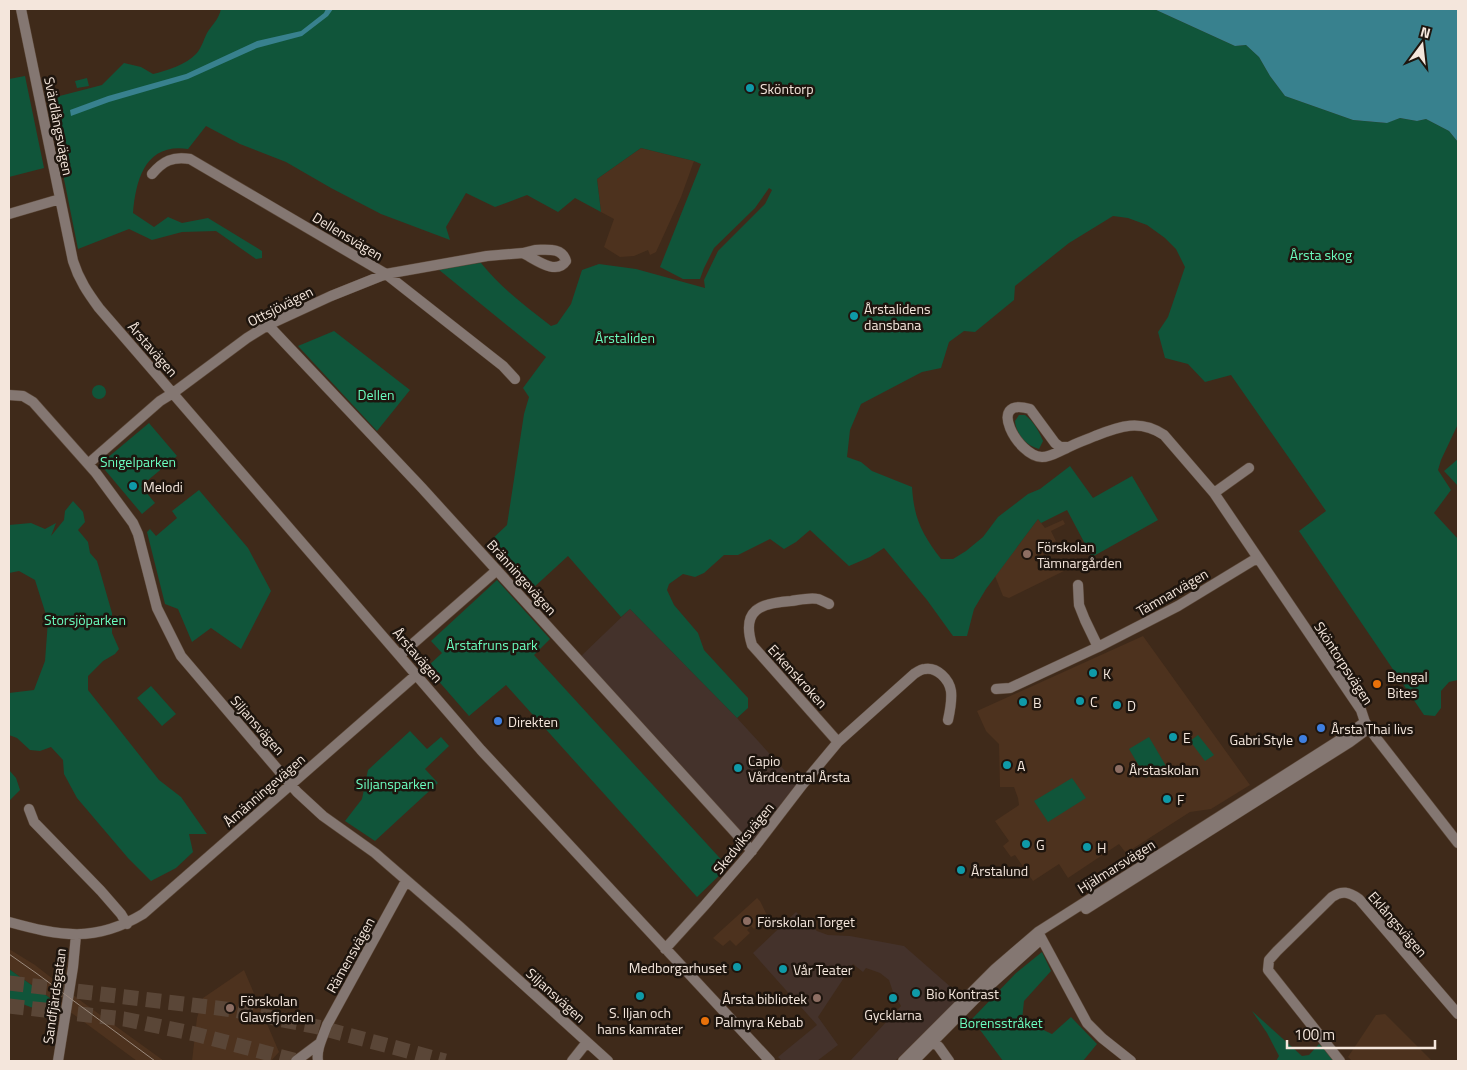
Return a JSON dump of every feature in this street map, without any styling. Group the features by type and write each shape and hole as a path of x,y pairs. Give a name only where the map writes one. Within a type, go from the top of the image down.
{"street":[{"name":"Svärdlångsvägen","path":"21,9 70,249"},
{"name":"Dellensvägen","path":"152,174 166,160 182,157 190,159 386,274 503,366 515,379"},
{"path":"9,214 60,199"},
{"name":"Årstavägen","path":"70,249 77,275 83,287 99,308 481,750 770,1061"},
{"name":"Ottsjövägen","path":"88,464 160,401 174,393 246,338 268,325 331,296 386,274 487,256 523,253"},
{"name":"Bränningevägen","path":"268,325 497,570 752,851"},
{"name":"Siljansvägen","path":"9,395 23,396 33,402 96,473 133,522 138,534 157,608 181,656 291,784 323,816 375,853 459,926 608,1061"},
{"name":"Sköntorpsvägen","path":"1068,447 1060,447 1055,443 1030,410 1019,408 1011,410 1007,414 1006,419 1021,445 1028,452 1041,457 1053,454 1120,427 1144,426 1155,429 1164,435 1214,493 1361,710 1367,725 1458,843"},
{"path":"1214,493 1249,468"},
{"name":"Tämnarvägen","path":"996,690 1010,688 1098,647 1178,606 1258,558"},
{"path":"400,655 497,570"},
{"path":"1078,585 1079,605 1084,620 1098,647"},
{"name":"Erkenskroken","path":"829,604 817,599 775,602 762,606 752,615 749,634 752,645 838,742"},
{"name":"Skedviksvägen","path":"665,949 752,851 838,742 914,674 925,669 933,669 945,678 951,692 948,720"},
{"name":"Åmänningevägen","path":"9,922 40,930 76,934 106,931 127,924 157,903 416,675"},
{"name":"Hjälmarsvägen","path":"903,1061 931,1039 1040,935 1346,736 1367,725"},
{"path":"29,809 34,822 121,914 127,924"},
{"name":"Rämensvägen","path":"318,1061 320,1043 330,1020 406,881"},
{"name":"Eklångsvägen","path":"1340,1061 1272,977 1268,970 1268,964 1277,951 1332,897 1340,893 1350,893 1358,899 1458,1014"},
{"name":"Sandfjärdsgatan","path":"58,1061 72,975 76,934"},
{"path":"1040,935 1087,1023 1130,1061"},
{"path":"931,1039 949,1061"},
{"name":"Hjälmarsvägen","path":"914,1061 931,1039"},
{"path":"572,1061 587,1042"},
{"name":"Rämensvägen","path":"296,1061 320,1043"}],"shaded area":[{"path":"641,148 694,161 681,197 656,252 650,255 648,250 634,256 620,257 604,247 614,219 601,212 597,179"},
{"name":"Förskolan Tämnargården","path":"1038,519 1045,528 1063,520 1065,524 1051,531 1056,541 1041,549 1048,563 1058,559 1064,571 1009,598 1003,596 995,576"},
{"path":"630,609 737,718 800,787 753,849 578,659"},
{"name":"Årstaskolan","path":"1143,636 1250,785 1211,809 1190,812 1126,853 1119,844 1068,878 1059,864 1033,881 1015,855 1011,857 1003,846 1009,841 995,821 1019,805 1018,798 1014,787 1000,787 999,744 986,731 977,711"},
{"name":"Förskolan Torget","path":"757,898 768,917 754,929 751,926 747,930 750,933 736,946 730,940 723,946 713,938"},
{"path":"796,912 817,931 828,935 850,936 904,946 961,996 895,1061 850,1061 901,1006 889,980 880,973 866,968 863,972 853,964 818,1017 838,1045 817,1061 782,1061 778,1057 817,1025 753,953"},
{"path":"9,949 35,965 164,1061 137,1061 9,969"},
{"name":"Förskolan Glavsfjorden","path":"244,970 279,1052 271,1061 192,1061 197,1018 203,998"},
{"path":"1385,1014 1432,1061 1352,1061 1348,1057 1376,1015"}],"green space":[{"name":"Årsta skog","path":"221,9 1154,9 1235,46 1246,45 1259,57 1285,96 1353,120 1386,123 1400,118 1417,121 1426,119 1449,131 1458,142 1458,424 1438,470 1451,490 1434,513 1458,539 1458,680 1449,682 1441,691 1441,708 1435,716 1424,715 1299,531 1326,511 1231,375 1205,382 1188,364 1165,358 1158,332 1168,317 1185,267 1176,249 1147,225 1128,218 1113,216 1069,243 1015,286 1014,300 975,332 964,331 949,342 941,368 922,372 861,404 850,430 847,457 861,462 872,471 912,487 920,526 941,559 953,559 966,551 983,537 998,517 1070,466 1093,498 1132,476 1158,520 1092,557 1067,510 1041,523 1038,519 986,589 974,609 967,636 953,636 927,600 884,548 870,557 849,566 810,530 784,549 770,539 738,555 724,555 704,573 695,577 683,574 669,584 667,590 674,605 698,633 704,650 748,698 748,708 737,718 630,609 621,617 568,556 532,589 489,542 507,525 524,414 529,397 523,388 546,357 438,269 481,263 505,289 551,326 557,324 571,304 582,270 599,264 636,269 705,288 704,280 718,251 765,204 772,190 769,188 755,208 714,248 700,279 683,279 660,267 701,164 694,161 641,148 597,179 601,212 575,198 558,212 527,195 495,207 466,193 446,227 450,240 381,214 286,162 240,144 206,126 188,149 174,149 153,157 146,166 137,187 133,213 154,227 168,217 182,223 208,218 262,251 262,258 256,259 216,231 182,232 152,240 129,229 78,249 48,99 102,85 124,63 141,67 153,74 182,64 198,52 207,33 219,16"},
{"path":"25,76 44,168 9,177 9,79"},
{"path":"87,78 89,86 77,88 75,81"},
{"name":"Dellen","path":"334,331 410,390 377,431 298,346"},
{"path":"96,385 102,385 106,392 102,399 96,399 92,395 92,389"},
{"path":"1019,415 1025,415 1038,430 1043,441 1039,449 1026,442 1017,430 1015,421"},
{"name":"Snigelparken","path":"149,423 177,456 141,486 155,503 142,514 100,464"},
{"path":"1458,459 1458,486 1444,471"},
{"path":"199,490 248,548 271,591 241,649 211,628 192,642 178,609 165,604 147,532 150,529 156,536 177,518 172,511"},
{"name":"Storsjöparken","path":"73,501 83,512 85,522 78,530 88,542 90,553 97,561 112,613 112,633 119,649 88,676 88,690 159,780 181,797 207,834 189,834 193,852 176,868 151,881 128,858 77,798 64,774 63,760 51,747 40,751 30,750 17,738 9,735 9,693 34,690 45,661 48,621 35,580 19,571 9,573 9,525 31,523 45,529 56,523 51,536 64,520 65,511"},
{"name":"Årstafruns park","path":"497,580 550,639 534,655 728,867 697,897 506,685 469,716 428,669 428,666 442,653 431,641"},
{"path":"151,686 176,714 162,726 137,698"},
{"name":"Siljansparken","path":"410,731 427,749 441,737 449,746 425,769 438,783 375,841 345,821 362,799 368,770"},
{"path":"1198,735 1214,755 1205,761 1190,741"},
{"path":"1149,737 1166,766 1146,778 1129,749"},
{"path":"9,770 16,778 20,790 9,801"},
{"path":"1072,778 1086,798 1048,822 1034,801"},
{"name":"Borensstråket","path":"1042,952 1051,971 1024,1001 1022,1020 1052,1034 1071,1017 1097,1044 1083,1061 1003,1061 972,1019 1016,973"},
{"path":"9,969 57,1003 54,1012 44,1012 9,999"},
{"path":"1252,1011 1302,1056 1309,1055 1319,1044 1334,1058 1332,1061 1276,1061 1279,1056 1267,1033"}],"water":[{"path":"326,9 333,9 328,16 302,36 257,48 188,79 109,102 71,116 70,110 108,96 186,74 257,41 301,31 324,13"},
{"path":"1154,9 1458,9 1458,142 1449,131 1426,119 1417,121 1400,118 1387,123 1353,120 1285,96 1259,57 1246,45 1235,46"}],"tunnel":[{"path":"9,983 234,1010 318,1027 445,1061"},
{"path":"9,1006 124,1019 195,1034 297,1061"}],"tram line":[{"path":"9,954 155,1061"}],"place":[{"name":"Sköntorp","path":"750,88"},
{"name":"Årstalidens dansbana","path":"854,316"},
{"name":"Melodi","path":"133,486"},
{"name":"Förskolan Tämnargården","path":"1027,554"},
{"name":"K","path":"1093,673"},
{"name":"Bengal Bites","path":"1377,684"},
{"name":"C","path":"1080,701"},
{"name":"B","path":"1023,702"},
{"name":"D","path":"1117,705"},
{"name":"Direkten","path":"498,721"},
{"name":"Årsta Thai livs","path":"1321,728"},
{"name":"E","path":"1173,737"},
{"name":"Gabri Style","path":"1303,739"},
{"name":"A","path":"1007,765"},
{"name":"Capio Vårdcentral Årsta","path":"738,768"},
{"name":"Årstaskolan","path":"1119,769"},
{"name":"F","path":"1167,799"},
{"name":"G","path":"1026,844"},
{"name":"H","path":"1087,847"},
{"name":"Årstalund","path":"961,870"},
{"name":"Förskolan Torget","path":"747,921"},
{"name":"Medborgarhuset","path":"737,967"},
{"name":"Vår Teater","path":"783,969"},
{"name":"Bio Kontrast","path":"916,993"},
{"name":"S. Iljan och hans kamrater","path":"640,996"},
{"name":"Årsta bibliotek","path":"817,998"},
{"name":"Gycklarna","path":"893,998"},
{"name":"Förskolan Glavsfjorden","path":"230,1008"},
{"name":"Palmyra Kebab","path":"705,1021"}],"park label":[{"name":"Årstaliden","path":"625,337"}]}
